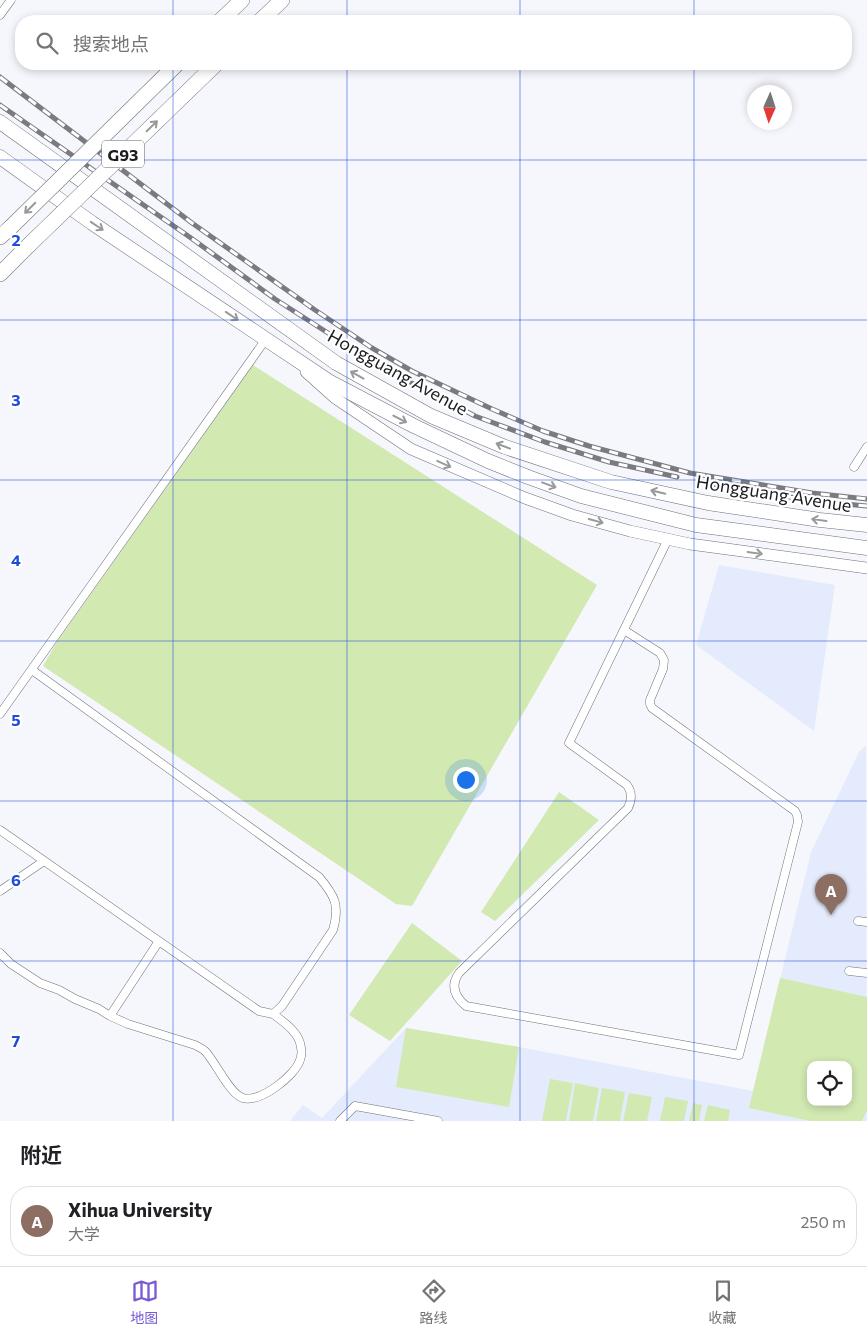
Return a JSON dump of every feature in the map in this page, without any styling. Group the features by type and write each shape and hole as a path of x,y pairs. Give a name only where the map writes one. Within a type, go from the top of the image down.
{"highway":[{"path":"226,15 242,0"},
{"path":"266,15 282,0"},
{"name":"G93","path":"5,232 171,70"},
{"name":"G93","path":"0,274 210,70"},
{"name":"Hongguang Avenue","path":"0,122 336,363 431,416 505,447 611,482 708,503 867,525"},
{"name":"Hongguang Avenue","path":"0,157 92,223 330,382 414,426 488,461 581,496 696,524 867,548"}],"main road":[{"path":"271,342 335,398 411,449 525,498 572,515 630,531 690,544 867,568"}],"street":[{"path":"0,15 11,0"},
{"path":"0,714 271,342"},
{"path":"854,467 867,447"},
{"path":"624,630 660,654 664,660 663,669 650,700 652,708 796,811 798,822 739,1055 466,1006 459,999 454,988 455,980 459,973 630,804 631,794 627,785 569,743 668,539"},
{"path":"32,670 319,877 330,891 336,905 336,920 333,930 282,1006 274,1014"},
{"path":"0,830 259,1010 274,1014 298,1036 302,1048 300,1060 284,1082 257,1098 243,1098 233,1092 215,1064 203,1050 195,1045 128,1024 110,1016 59,990 40,983 11,964 0,954"},
{"path":"0,891 44,861"},
{"path":"858,921 867,922"},
{"path":"110,1016 159,941"},
{"path":"849,971 867,973"},
{"path":"340,1121 356,1106 438,1121"}],"shaded area":[{"path":"719,565 835,585 814,731 696,645"},
{"path":"866,745 867,1121 290,1121 303,1105 322,1118 406,1028 753,1091 811,852 859,752"}],"green space":[{"path":"253,365 597,585 412,906 396,904 43,666 57,642"},
{"path":"559,792 599,820 495,921 481,912"},
{"path":"412,923 462,961 390,1041 349,1015"},
{"path":"780,978 867,997 867,1110 862,1121 810,1121 749,1108"},
{"path":"406,1028 519,1047 509,1107 396,1087"},
{"path":"550,1079 573,1083 566,1121 542,1121"},
{"path":"575,1083 599,1088 593,1121 569,1121"},
{"path":"602,1088 625,1092 620,1121 596,1121"},
{"path":"629,1093 652,1097 647,1121 623,1121"},
{"path":"665,1097 688,1101 684,1121 660,1121"},
{"path":"693,1103 702,1105 699,1121 689,1121"},
{"path":"708,1105 730,1110 728,1121 704,1121"}],"railway":[{"path":"0,77 192,223 315,310 372,348 412,371 543,431 589,446 690,473 812,493 867,499"},
{"path":"0,105 275,299 367,358 408,381 475,416 545,442 609,462 677,477"},
{"path":"716,485 791,497 867,506"}],"place":[{"name":"Xihua University","path":"831,915"}]}
